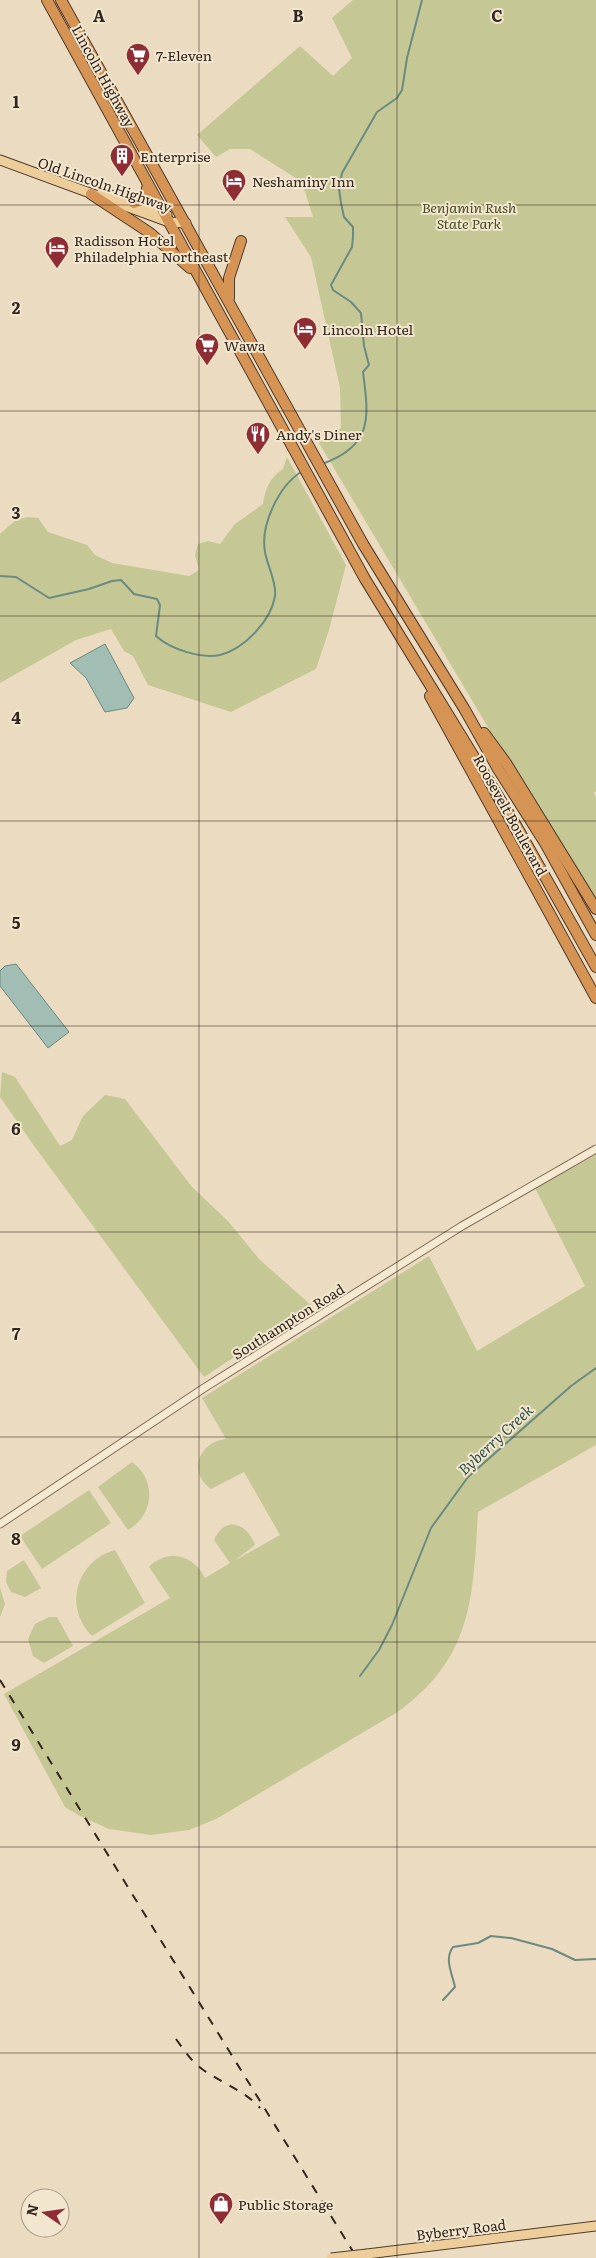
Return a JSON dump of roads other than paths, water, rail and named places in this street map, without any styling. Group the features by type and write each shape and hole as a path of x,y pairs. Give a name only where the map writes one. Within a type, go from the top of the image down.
{"highway":[{"name":"Lincoln Highway","path":"47,0 311,481"},
{"name":"Lincoln Highway","path":"61,0 231,303 324,475"},
{"path":"134,203 145,198 148,184"},
{"path":"91,194 162,242 197,276"},
{"path":"231,303 229,278 241,241"},
{"name":"Roosevelt Boulevard","path":"324,475 379,571 545,844 596,936"},
{"name":"Roosevelt Boulevard","path":"311,481 375,596 527,844 596,967"},
{"name":"Roosevelt Boulevard","path":"404,644 410,660 434,705 596,998"},
{"name":"Roosevelt Boulevard","path":"465,710 506,763 596,909"}],"main road":[{"name":"Old Lincoln Highway","path":"0,160 26,166 134,203 167,218"},
{"name":"Old Lincoln Highway","path":"16,165 25,171 91,194 167,218 186,222"},
{"name":"Byberry Road","path":"331,2258 596,2226"}],"street":[{"name":"Southampton Road","path":"0,1524 204,1388 462,1226 596,1149"}],"waterway":[{"path":"322,464 339,457 351,448 359,439 366,417 363,372 369,365 364,346 361,313 351,302 333,290 331,285 352,247 353,237 353,227 344,217 341,203 339,189 342,173 377,112 397,98 402,90 407,58 422,0"},
{"path":"0,576 16,577 49,598 121,580 134,594 157,599 160,605 156,636 162,641 177,649 204,656 220,655 229,652 255,633 268,615 275,591 265,552 265,530 279,496 293,478 301,472"},
{"name":"Byberry Creek","path":"360,1676 379,1650 392,1625 431,1528 468,1477 571,1386 596,1368"},
{"path":"443,2000 455,1987 449,1961 450,1952 453,1947 478,1943 491,1936 511,1938 552,1949 575,1960 596,1959"}],"railway":[{"path":"0,1680 357,2258"},
{"path":"176,2039 198,2066 240,2091 260,2108"}],"place":[{"name":"7-Eleven","path":"138,76"},
{"name":"Enterprise","path":"122,177"},
{"name":"Neshaminy Inn","path":"234,202"},
{"name":"Radisson Hotel Philadelphia Northeast","path":"57,269"},
{"name":"Lincoln Hotel","path":"305,350"},
{"name":"Wawa","path":"207,366"},
{"name":"Andy's Diner","path":"258,455"},
{"name":"Public Storage","path":"221,2225"}],"park label":[{"name":"Benjamin Rush State Park","path":"469,216"}]}
